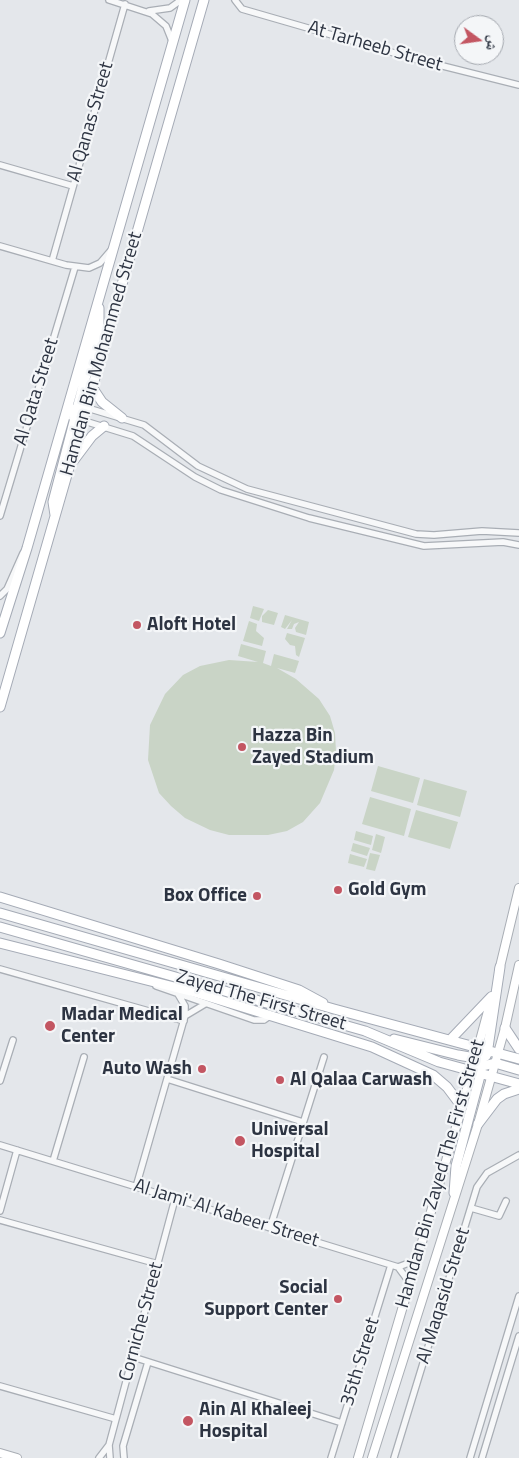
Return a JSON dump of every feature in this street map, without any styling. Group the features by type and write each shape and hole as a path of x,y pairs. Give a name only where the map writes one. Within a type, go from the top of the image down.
{"main road":[{"name":"Hamdan Bin Mohammed Street","path":"0,708 69,469 79,419 77,405 98,301 185,0"},
{"name":"Hamdan Bin Mohammed Street","path":"0,633 3,611 27,548 65,415 77,405 92,387 204,0"},
{"path":"92,387 102,402 122,418"},
{"path":"56,515 52,502 79,419 74,411 77,405"},
{"path":"69,469 87,441 104,426"},
{"name":"Hamdan Bin Zayed The First Street","path":"478,1047 519,888"},
{"path":"0,897 290,987 316,998 334,1009"},
{"name":"Zayed The First Street","path":"0,913 334,1009 478,1047 483,1062 492,1075 519,1084"},
{"name":"Zayed The First Street","path":"0,927 365,1031 439,1062 483,1062 498,1053 519,1059"},
{"path":"0,943 136,977 271,1015 372,1047 439,1062"},
{"name":"Hamdan Bin Zayed The First Street","path":"498,1053 519,965"},
{"path":"454,1193 458,1157 483,1062 500,967"},
{"path":"450,1040 491,997"},
{"path":"505,1028 519,1049"},
{"path":"365,1031 519,1070"},
{"path":"372,1047 433,1075 447,1087 462,1108"},
{"name":"Hamdan Bin Zayed The First Street","path":"358,1458 462,1108 483,1062"},
{"name":"Hamdan Bin Zayed The First Street","path":"372,1458 492,1075"},
{"path":"478,1124 498,1099 504,1094 519,1089"},
{"path":"0,1453 17,1458"}],"street":[{"path":"109,0 146,11 157,17 166,26 173,44"},
{"path":"146,11 162,11 182,0"},
{"name":"At Tarheeb Street","path":"235,0 242,9 416,59 519,86"},
{"name":"Al Qanas Street","path":"52,261 125,4"},
{"path":"0,165 73,186"},
{"path":"0,246 75,267 95,267 115,245"},
{"name":"Al Qata Street","path":"0,516 75,267"},
{"path":"77,405 122,418 150,429 198,466 247,489 416,534 434,535 482,531 519,533"},
{"path":"65,415 104,426 142,441 211,486 244,500 424,546 503,542 519,545"},
{"path":"0,596 7,589 17,561 27,548"},
{"path":"0,969 184,1018 206,1004"},
{"path":"136,977 178,994 258,1021 271,1015"},
{"path":"136,1186 184,1018 185,1006 178,994"},
{"path":"0,1081 13,1040"},
{"path":"53,1161 84,1057"},
{"path":"270,1228 324,1057"},
{"path":"167,1079 303,1122"},
{"name":"Al Jami' Al Kabeer Street","path":"0,1145 398,1267"},
{"path":"0,1211 16,1150"},
{"name":"Al Maqasid Street","path":"394,1458 471,1208 483,1176 519,1155"},
{"name":"Corniche Street","path":"110,1458 109,1445 175,1199"},
{"path":"471,1208 499,1216 506,1201"},
{"path":"0,1220 158,1264"},
{"path":"410,1283 398,1267 418,1259"},
{"name":"35th Street","path":"331,1458 391,1265"},
{"path":"470,1458 519,1296"},
{"path":"482,1458 519,1336"},
{"path":"133,1357 342,1423"},
{"path":"124,1458 123,1446 148,1362"},
{"path":"0,1386 116,1419"},
{"name":"Corniche Street","path":"99,1458 109,1445"}],"green space":[{"path":"253,606 264,609 259,621 250,618"},
{"path":"268,610 278,613 274,625 262,622 262,616"},
{"path":"285,615 309,622 306,635 296,632 295,628 299,622 294,624 292,629 287,629 292,620 285,629 281,627"},
{"path":"249,621 257,624 256,631 264,638 262,646 243,641"},
{"path":"287,633 305,638 299,657 296,655 295,646 290,645 285,639"},
{"name":"Hazza Bin Zayed Stadium","path":"241,644 266,651 263,663 271,666 274,654 299,661 295,673 277,668 296,679 319,699 330,716 335,733 336,752 334,770 320,803 303,822 287,831 268,835 229,835 210,830 185,818 159,793 148,760 150,725 165,694 183,675 200,666 229,660 258,662 238,656"},
{"path":"378,766 420,778 413,803 371,791"},
{"path":"424,779 467,791 460,817 417,805"},
{"path":"370,797 411,809 404,836 362,824"},
{"path":"416,810 458,822 450,849 408,837"},
{"path":"356,831 373,836 371,845 354,840"},
{"path":"376,834 385,837 381,853 372,850"},
{"path":"353,843 370,848 367,856 351,851"},
{"path":"370,853 380,855 375,871 366,869"},
{"path":"350,854 367,859 364,867 348,863"}],"place":[{"name":"Aloft Hotel","path":"137,625"},
{"name":"Hazza Bin Zayed Stadium","path":"242,747"},
{"name":"Gold Gym","path":"338,890"},
{"name":"Box Office","path":"257,896"},
{"name":"Madar Medical Center","path":"50,1026"},
{"name":"Auto Wash","path":"202,1069"},
{"name":"Al Qalaa Carwash","path":"280,1080"},
{"name":"Universal Hospital","path":"240,1141"},
{"name":"Social Support Center","path":"338,1299"},
{"name":"Ain Al Khaleej Hospital","path":"188,1421"}]}
